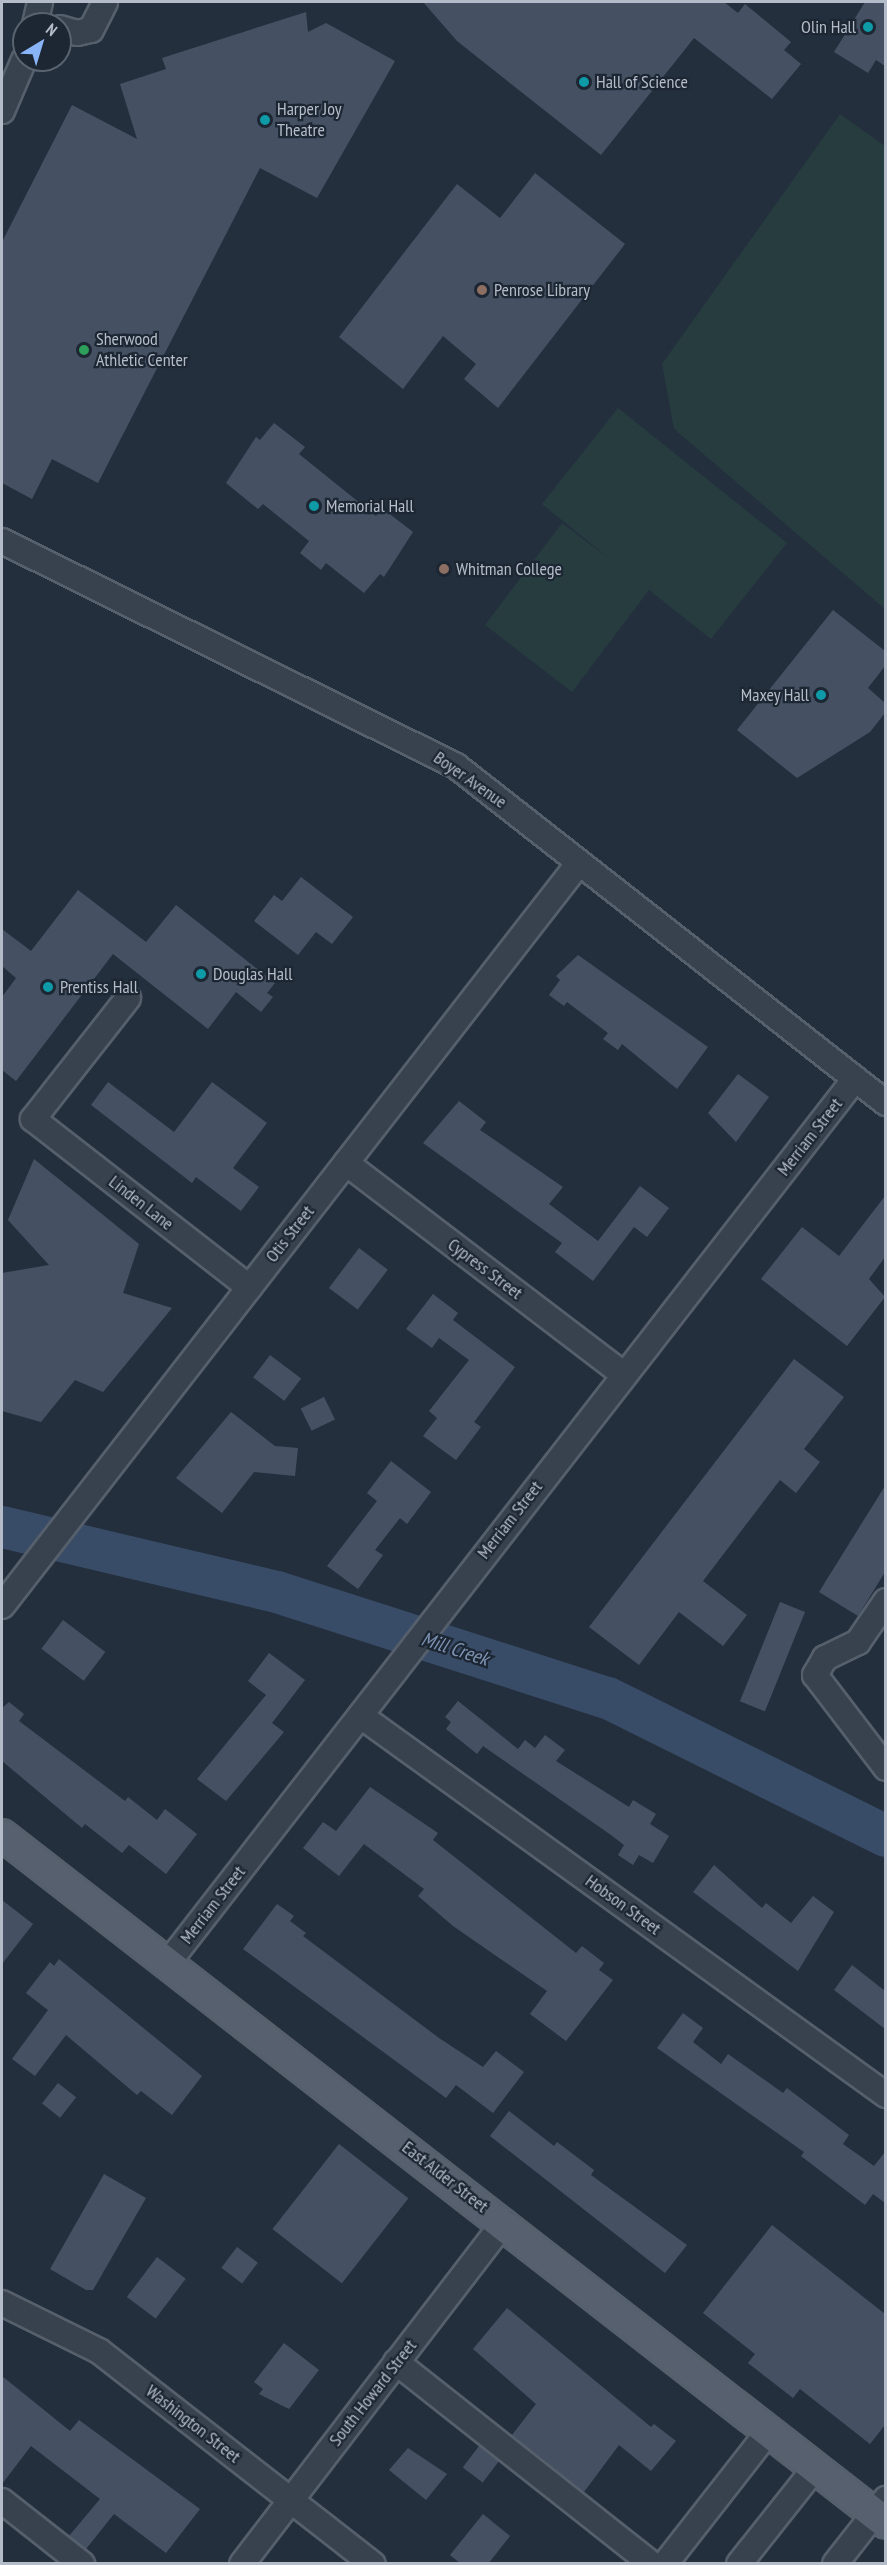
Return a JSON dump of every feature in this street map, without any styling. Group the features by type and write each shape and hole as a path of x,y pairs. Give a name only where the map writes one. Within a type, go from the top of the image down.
{"main road":[{"name":"East Alder Street","path":"2,1835 504,2222 768,2432 815,2468 882,2512"}],"street":[{"path":"72,32 77,33 91,30 105,2"},
{"path":"2,111 19,72"},
{"name":"Boyer Avenue","path":"2,542 438,755 885,1103"},
{"name":"Otis Street","path":"2,1606 579,863"},
{"name":"Linden Lane","path":"128,998 33,1119 249,1287"},
{"name":"Merriam Street","path":"168,1963 855,1079"},
{"name":"Cypress Street","path":"346,1163 624,1375"},
{"path":"885,1601 858,1642 825,1658 815,1675 885,1768"},
{"name":"Hobson Street","path":"361,1716 885,2095"},
{"name":"South Howard Street","path":"242,2564 504,2222"},
{"name":"Washington Street","path":"2,2303 99,2351 373,2564"},
{"path":"396,2362 652,2564"},
{"path":"665,2564 768,2432"},
{"path":"739,2564 815,2468"},
{"path":"2,2501 82,2564"},
{"path":"835,2564 882,2512"}],"green space":[{"path":"840,114 885,146 885,609 674,429 662,364"},
{"path":"618,408 787,543 711,639 649,590 572,692 485,625 562,523 611,560 542,504"}],"building":[{"name":"Hall of Science","path":"423,2 724,2 738,13 745,4 791,42 784,50 801,64 772,99 694,38 601,155 457,41"},
{"name":"Olin Hall","path":"865,2 885,2 885,66 876,60 868,73 834,52"},
{"name":"Sherwood Athletic Center","path":"306,12 308,32 326,23 395,61 317,198 260,168 98,483 52,459 32,499 2,483 2,242 72,105 137,139 120,84 166,69 162,58"},
{"name":"Penrose Library","path":"535,173 625,244 498,408 464,379 476,364 443,336 403,389 339,337 457,184 500,218"},
{"name":"Memorial Hall","path":"274,423 305,447 299,454 376,516 382,508 413,532 384,577 380,574 364,593 326,563 321,570 300,553 309,541 263,504 258,509 226,483 256,437 260,440"},
{"name":"Maxey Hall","path":"833,610 885,651 885,666 868,688 885,703 885,713 870,732 797,778 737,730"},
{"path":"301,877 353,917 332,944 316,932 298,955 254,921 274,895 282,901"},
{"path":"78,890 146,942 176,905 275,983 267,993 273,997 261,1012 236,992 208,1029 113,954 16,1081 2,1070 2,997 16,978 2,966 2,929 31,951"},
{"path":"578,955 708,1047 677,1089 622,1044 618,1050 603,1039 608,1033 567,1002 564,1006 549,995 560,980 556,976"},
{"path":"738,1074 769,1097 736,1142 708,1113"},
{"path":"108,1082 174,1132 212,1082 267,1123 233,1168 259,1187 241,1211 196,1177 192,1183 91,1105"},
{"path":"459,1101 486,1122 480,1130 563,1187 549,1204 598,1241 640,1186 669,1208 647,1237 634,1227 593,1281 555,1252 562,1243 423,1143"},
{"path":"34,1159 139,1244 123,1293 172,1308 103,1392 75,1380 41,1422 2,1411 2,1273 49,1265 8,1220"},
{"path":"885,1196 885,1257 869,1279 885,1297 847,1346 761,1279 802,1227 839,1256"},
{"path":"359,1248 388,1270 358,1310 329,1288"},
{"path":"433,1294 458,1313 453,1320 515,1367 474,1422 481,1427 456,1460 423,1436 437,1418 429,1411 469,1360 439,1338 432,1348 406,1329"},
{"path":"270,1355 301,1378 284,1401 253,1377"},
{"path":"794,1359 844,1397 804,1449 820,1462 796,1493 780,1480 703,1581 747,1615 723,1646 679,1612 639,1665 589,1627"},
{"path":"324,1397 335,1419 312,1431 301,1408"},
{"path":"231,1412 275,1446 298,1448 295,1476 254,1472 222,1513 176,1478"},
{"path":"391,1461 431,1492 407,1524 400,1518 375,1550 383,1555 358,1589 327,1566 377,1501 367,1493"},
{"path":"885,1486 885,1572 858,1616 819,1592"},
{"path":"780,1602 805,1612 765,1711 740,1701"},
{"path":"63,1620 105,1652 84,1681 41,1649"},
{"path":"269,1653 305,1680 272,1723 284,1732 226,1801 197,1779 266,1695 248,1681"},
{"path":"458,1701 518,1749 525,1740 535,1748 545,1735 565,1750 556,1761 629,1807 633,1800 656,1814 650,1824 669,1836 653,1863 639,1855 633,1865 618,1855 624,1845 611,1835 483,1746 477,1754 446,1729 451,1722 445,1717"},
{"path":"9,1702 24,1714 19,1721 125,1801 128,1797 157,1820 165,1809 197,1834 166,1874 129,1845 122,1853 85,1824 82,1828 2,1761 2,1708"},
{"path":"370,1787 438,1833 433,1840 576,1953 582,1946 604,1963 599,1970 613,1980 566,2041 530,2014 547,1991 453,1926 418,1896 424,1889 364,1844 339,1876 303,1848 323,1822 336,1831"},
{"path":"714,1865 762,1908 766,1903 791,1923 813,1896 834,1912 798,1971 693,1892"},
{"path":"2,1900 33,1924 2,1964"},
{"path":"277,1904 294,1916 290,1921 306,1933 303,1936 439,2038 483,2067 496,2051 524,2072 493,2113 456,2085 446,2098 243,1949"},
{"path":"59,1959 202,2076 172,2115 141,2091 137,2095 66,2035 35,2076 12,2059 48,2010 26,1993 50,1962 54,1966"},
{"path":"852,1965 885,1991 885,2029 834,1990"},
{"path":"683,2013 703,2028 693,2042 721,2064 728,2054 783,2093 787,2088 849,2135 843,2144 874,2166 885,2152 885,2203 873,2194 865,2205 801,2156 804,2152 657,2048"},
{"path":"58,2083 76,2097 60,2118 42,2103"},
{"path":"509,2111 554,2146 557,2142 594,2170 591,2175 687,2245 665,2273 490,2136"},
{"path":"339,2144 408,2198 342,2283 273,2229"},
{"path":"104,2174 146,2198 93,2290 86,2290 50,2269"},
{"path":"772,2225 885,2314 885,2425 870,2444 800,2389 793,2398 748,2363 755,2354 703,2313"},
{"path":"237,2247 258,2263 242,2283 221,2268"},
{"path":"157,2257 186,2279 156,2319 127,2297"},
{"path":"507,2308 651,2427 654,2424 676,2441 651,2471 619,2445 584,2492 512,2435 536,2404 473,2349"},
{"path":"284,2343 319,2370 289,2409 259,2394 263,2389 254,2382"},
{"path":"2,2376 70,2431 79,2420 200,2509 166,2553 114,2514 86,2549 69,2536 100,2499 31,2446 2,2484"},
{"path":"479,2446 499,2461 483,2483 463,2468"},
{"path":"408,2448 447,2474 426,2500 389,2470"},
{"path":"483,2514 510,2536 488,2564 461,2564 450,2555"}],"waterway":[{"name":"Mill Creek","path":"2,1527 277,1592 608,1698 886,1836"}],"place":[{"name":"Olin Hall","path":"868,27"},
{"name":"Hall of Science","path":"584,82"},
{"name":"Harper Joy Theatre","path":"265,120"},
{"name":"Penrose Library","path":"482,290"},
{"name":"Sherwood Athletic Center","path":"84,350"},
{"name":"Memorial Hall","path":"314,506"},
{"name":"Whitman College","path":"444,569"},
{"name":"Maxey Hall","path":"821,695"},
{"name":"Douglas Hall","path":"201,974"},
{"name":"Prentiss Hall","path":"48,987"}]}
